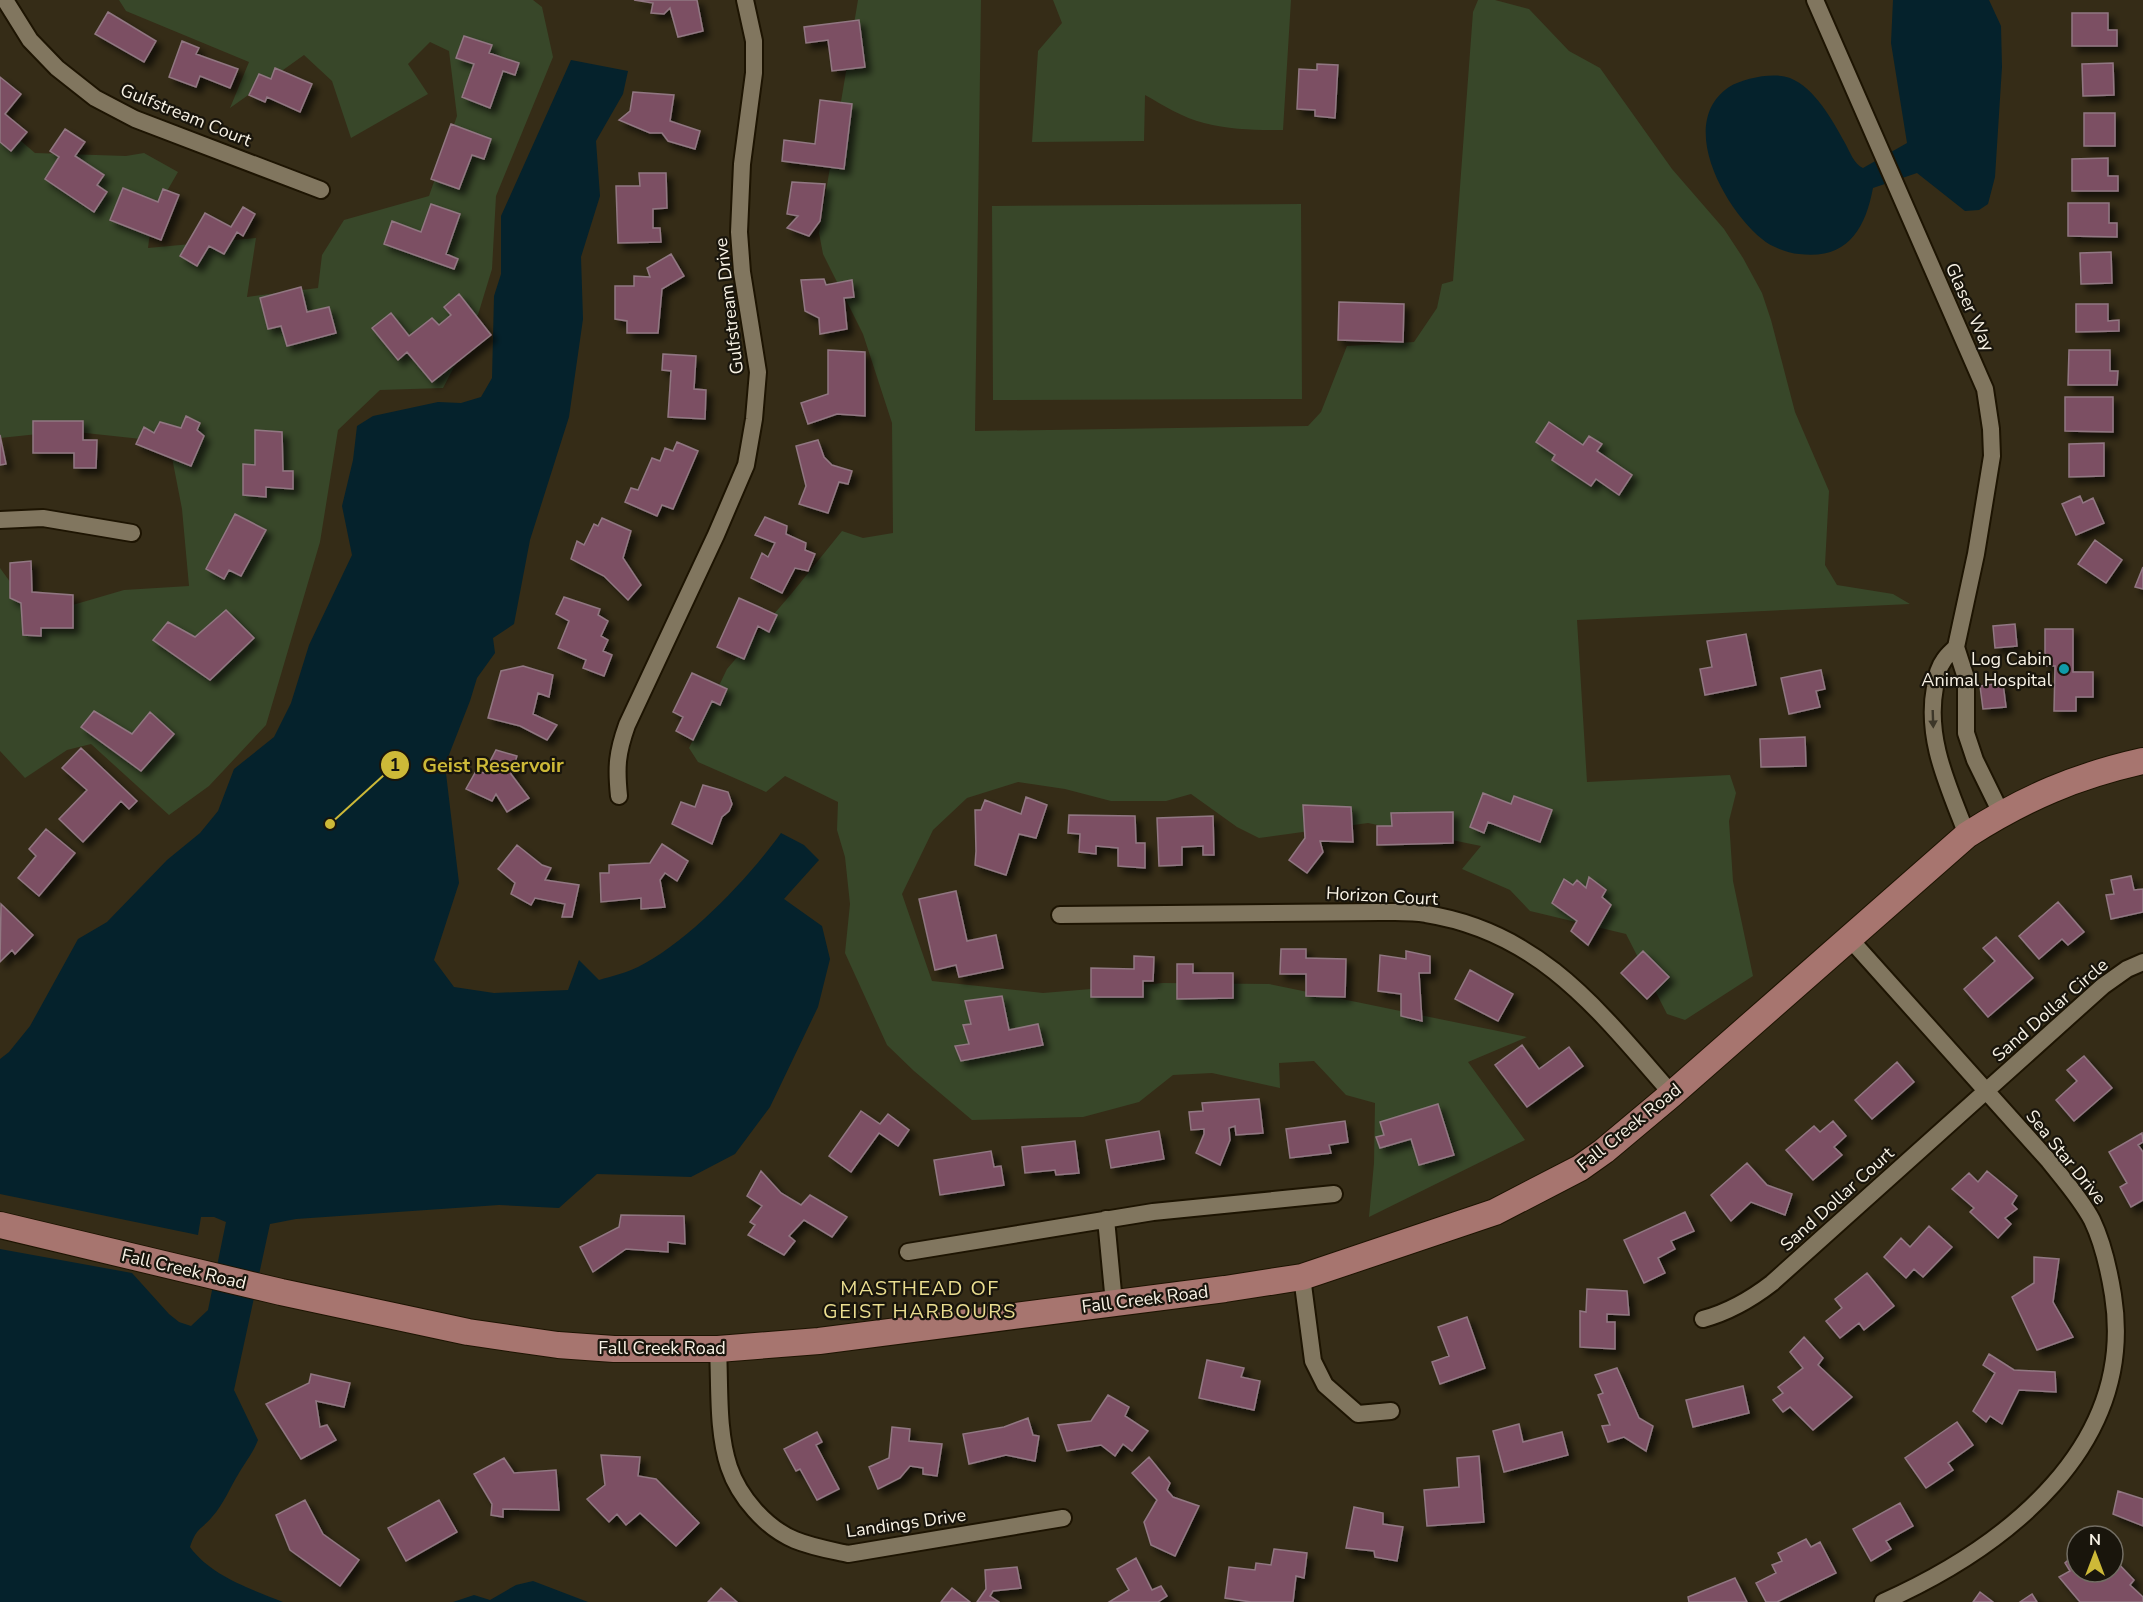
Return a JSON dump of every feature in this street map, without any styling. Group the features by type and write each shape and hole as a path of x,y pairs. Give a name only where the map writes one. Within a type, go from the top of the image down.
{"main road":[{"name":"Fall Creek Road","path":"0,1225 281,1292 468,1332 511,1339 614,1349 718,1349 819,1341 1302,1277 1495,1212 1580,1168 1672,1094 1967,835 2001,813 2035,796 2079,778 2143,761"}],"street":[{"name":"Gulfstream Court","path":"5,0 30,40 57,68 95,98 135,119 321,190"},
{"name":"Gulfstream Drive","path":"619,796 616,768 624,734 716,536 746,465 754,418 758,372 741,272 739,232 742,165 754,73 754,41 745,0"},
{"name":"Glaser Way","path":"1815,0 1985,389 1989,409 1992,456 1976,554 1956,646 1943,661 1936,677 1932,704 1933,735 1941,768 1967,835"},
{"path":"0,520 43,518 132,533"},
{"name":"Glaser Way","path":"1956,646 1966,678 1966,734 1975,760 2001,813"},
{"name":"Horizon Court","path":"1060,915 1380,912 1425,914 1455,921 1516,944 1574,985 1672,1094"},
{"name":"Sea Star Drive","path":"1850,939 2049,1161 2073,1191 2092,1221 2103,1251 2115,1309 2115,1339 2111,1373 2103,1403 2089,1436 2051,1489 2024,1515 1993,1538 1914,1588 1883,1602"},
{"name":"Sand Dollar Circle","path":"1986,1092 2103,986 2127,969 2143,962"},
{"name":"Sand Dollar Court","path":"1703,1319 1750,1300 1772,1283 1986,1092"},
{"path":"908,1252 1153,1212 1334,1194"},
{"path":"1106,1219 1114,1303"},
{"path":"1302,1277 1313,1361 1325,1385 1358,1414 1391,1411"},
{"name":"Landings Drive","path":"718,1349 722,1426 729,1468 750,1504 768,1523 793,1539 817,1548 848,1554 1063,1518"}],"green space":[{"path":"119,0 533,0 542,7 553,57 496,196 492,269 473,331 443,388 380,390 338,430 320,542 266,725 209,786 169,815 91,744 67,750 25,778 0,751 0,568 35,616 124,590 189,586 182,509 169,442 67,431 0,438 0,123 35,153 126,156 144,153 178,172 152,217 148,248 256,238 247,297 318,288 322,255 344,220 429,196 457,116 449,51 430,42 408,64 428,94 351,138 332,81 304,55 230,108 249,62 126,11"},
{"path":"858,0 981,0 975,431 1308,426 1321,412 1347,346 1414,342 1437,308 1442,284 1453,281 1473,12 1478,0 1495,0 1529,9 1569,51 1600,68 1672,169 1724,229 1762,293 1795,412 1829,491 1825,565 1837,585 1893,594 1910,604 1577,620 1587,782 1730,775 1736,793 1729,821 1733,881 1753,976 1685,1020 1667,1014 1626,934 1530,911 1510,890 1462,869 1481,846 1368,823 1259,838 1237,827 1191,794 1166,801 1111,801 1065,789 1018,782 967,798 933,830 902,894 932,981 1043,993 1163,983 1269,984 1527,1037 1468,1062 1525,1140 1369,1217 1374,1163 1375,1103 1346,1095 1314,1061 1279,1063 1280,1088 1212,1073 1173,1075 1139,1102 1083,1117 972,1120 887,1045 845,953 850,904 845,857 837,830 838,802 785,776 766,792 698,762 689,748 727,669 842,531 863,538 893,533 892,423 863,334 823,254 819,233"},
{"path":"1053,0 1291,0 1283,130 1233,128 1196,121 1145,95 1144,141 1032,142 1038,51 1062,23"},
{"path":"1301,204 1302,399 993,400 992,206"}],"water":[{"path":"1893,0 1989,0 2001,26 2002,67 1995,177 1988,204 1979,210 1965,211 1917,173 1873,188 1865,217 1859,229 1841,247 1816,255 1795,253 1775,247 1762,239 1748,225 1721,187 1706,143 1707,122 1714,103 1729,87 1743,81 1759,77 1783,76 1799,83 1815,97 1835,125 1855,161 1863,168 1907,143 1891,43"},
{"path":"571,60 628,71 623,94 596,141 600,196 581,257 583,319 569,417 530,540 514,624 493,638 495,653 477,678 445,765 459,883 434,960 454,987 494,993 568,990 579,960 599,980 629,971 677,942 716,908 752,870 781,833 804,845 819,860 784,899 822,926 830,959 818,1007 770,1107 735,1154 691,1177 597,1174 559,1208 499,1205 296,1219 270,1224 234,1390 258,1440 220,1507 197,1532 190,1547 220,1574 283,1602 0,1602 0,1249 132,1273 169,1314 179,1322 191,1326 208,1310 226,1222 214,1217 201,1217 198,1235 0,1194 0,1059 9,1052 30,1026 78,939 107,922 167,860 200,833 218,811 234,769 274,737 291,703 309,645 352,555 342,506 353,460 357,426 373,416 438,402 461,403 481,397 492,378 494,296 501,274 501,216"},
{"path":"533,1581 588,1602 453,1602 474,1595 490,1600 516,1585"}],"building":[{"path":"634,0 697,0 703,31 678,37 670,8 664,14 651,13 653,3"},
{"path":"108,12 156,41 144,62 95,34"},
{"path":"2072,13 2108,13 2108,30 2117,30 2117,46 2072,46"},
{"path":"859,20 865,67 832,71 828,40 806,43 804,27"},
{"path":"464,36 492,45 489,53 519,63 515,75 503,71 490,108 462,97 474,64 456,58"},
{"path":"182,41 199,48 196,54 238,69 230,88 200,76 196,87 169,77"},
{"path":"2113,63 2114,95 2083,96 2082,64"},
{"path":"1317,64 1338,65 1335,118 1315,116 1315,110 1297,109 1299,69 1317,70"},
{"path":"275,68 312,84 300,112 267,97 265,102 249,95 259,74 271,79"},
{"path":"0,77 21,94 5,114 27,132 11,151 0,142"},
{"path":"633,92 674,95 670,121 700,131 695,149 668,141 662,133 650,133 619,120 630,111"},
{"path":"820,100 852,104 844,169 782,161 784,140 815,144"},
{"path":"2084,113 2115,113 2115,146 2084,146"},
{"path":"451,124 491,139 484,159 472,155 459,189 431,179"},
{"path":"65,129 85,142 75,156 104,175 97,185 107,192 94,212 45,179 59,157 50,151"},
{"path":"2108,158 2108,176 2118,176 2118,191 2072,191 2072,159"},
{"path":"639,173 666,173 667,208 653,209 653,228 660,228 661,242 618,243 616,186 640,186"},
{"path":"792,182 825,184 820,221 809,236 787,228 798,216 787,214"},
{"path":"123,188 158,202 163,189 179,195 161,240 110,220"},
{"path":"2068,203 2109,203 2109,223 2117,223 2117,237 2068,236"},
{"path":"431,204 460,214 446,254 458,259 454,269 384,244 392,221 421,232"},
{"path":"243,207 255,214 243,236 237,232 224,254 209,246 197,266 180,256 205,213 231,227"},
{"path":"2111,252 2112,283 2081,284 2080,253"},
{"path":"671,254 684,276 662,289 658,333 627,333 627,321 615,319 615,286 634,286 634,276 650,277 647,268"},
{"path":"824,279 826,285 852,280 854,297 844,298 847,329 820,334 819,318 805,311 801,280"},
{"path":"301,287 307,312 329,307 336,333 287,346 281,326 268,329 260,298"},
{"path":"459,294 491,335 432,382 407,352 398,360 372,328 391,313 409,336 432,318 439,325 451,315 444,307"},
{"path":"1339,302 1404,304 1403,342 1338,340"},
{"path":"2076,304 2108,304 2108,321 2119,320 2119,331 2076,332"},
{"path":"828,350 865,352 865,416 837,414 808,424 801,403 828,394"},
{"path":"2069,350 2110,350 2110,371 2118,371 2117,385 2068,385"},
{"path":"663,354 696,356 694,389 706,390 705,419 668,417 671,371 662,370"},
{"path":"2065,397 2113,397 2113,432 2065,431"},
{"path":"186,416 200,423 197,430 204,436 191,466 136,444 144,427 154,433 160,422 181,428"},
{"path":"33,421 83,421 83,440 97,440 96,468 74,468 74,453 33,453"},
{"path":"1549,422 1583,445 1589,436 1602,444 1597,451 1632,475 1619,495 1596,479 1591,486 1552,460 1555,455 1536,442"},
{"path":"255,430 282,432 283,471 293,471 293,489 266,487 266,497 243,495 243,464 255,465"},
{"path":"0,435 6,464 0,465"},
{"path":"818,440 824,457 832,465 852,471 848,484 839,482 828,513 799,504 806,486 796,446"},
{"path":"677,442 698,451 673,509 662,505 657,516 625,502 631,488 638,490 652,458 660,461 665,448 673,451"},
{"path":"2104,443 2104,476 2069,477 2069,444"},
{"path":"2080,496 2083,503 2093,498 2104,523 2076,535 2062,504"},
{"path":"235,514 266,530 241,576 229,570 224,579 206,569"},
{"path":"765,517 787,526 786,534 806,543 805,550 815,554 808,571 795,568 782,593 751,578 762,553 768,557 775,543 755,535"},
{"path":"602,518 631,531 623,558 641,585 628,600 604,576 571,559 577,541 584,545 594,524 598,526"},
{"path":"2095,540 2122,560 2106,583 2078,564"},
{"path":"31,561 32,592 73,595 73,628 41,628 41,636 23,635 21,603 10,598 10,563"},
{"path":"2143,567 2143,589 2135,587"},
{"path":"564,597 600,609 598,615 608,621 601,636 608,640 603,651 612,655 604,676 583,668 586,660 558,648 569,621 556,614"},
{"path":"739,598 777,615 769,632 758,626 744,659 717,647"},
{"path":"226,610 254,638 210,680 153,640 168,622 195,637"},
{"path":"2015,624 2017,646 1995,648 1993,626"},
{"name":"Log Cabin Animal Hospital","path":"2045,629 2073,629 2073,672 2093,672 2093,697 2076,697 2076,711 2054,711 2055,666 2045,666"},
{"path":"1746,634 1756,685 1705,695 1700,669 1712,667 1707,641"},
{"path":"523,666 553,675 549,697 538,693 533,714 557,725 547,740 520,726 488,718 501,671"},
{"path":"1821,670 1825,689 1816,691 1820,707 1789,714 1781,678"},
{"path":"692,673 727,689 720,705 712,701 693,740 676,731 683,717 673,712"},
{"path":"2003,683 2006,707 1983,709 1980,686"},
{"path":"94,711 132,734 150,712 174,734 141,771 81,727"},
{"path":"1805,737 1806,766 1761,767 1760,739"},
{"path":"81,748 137,801 129,809 121,801 83,842 59,819 87,790 62,768"},
{"path":"496,750 517,756 511,774 529,798 507,812 496,794 492,801 466,789 476,771 484,773"},
{"path":"703,785 728,792 732,804 729,811 722,817 712,844 672,824 681,802 695,807"},
{"path":"1483,793 1511,804 1514,796 1552,810 1540,842 1488,822 1484,833 1470,827"},
{"path":"1026,797 1047,805 1036,838 1019,834 1006,875 975,865 975,810 981,810 985,800 1021,814"},
{"path":"1303,805 1351,807 1353,842 1320,841 1323,852 1307,873 1289,860 1305,838"},
{"path":"1453,812 1453,843 1377,845 1377,826 1392,826 1391,813"},
{"path":"1069,815 1135,816 1136,843 1145,843 1145,868 1118,866 1118,848 1096,846 1096,854 1079,852 1080,834 1068,833"},
{"path":"1213,816 1214,855 1203,855 1203,846 1182,847 1182,865 1159,866 1157,818"},
{"path":"46,829 75,853 39,896 18,878 36,856 29,849"},
{"path":"662,844 688,861 677,881 665,873 660,880 665,907 641,909 641,898 601,902 600,873 609,873 609,865 650,863"},
{"path":"517,845 542,865 551,868 545,880 579,885 572,917 562,917 565,904 535,898 531,905 511,894 515,883 498,869"},
{"path":"2131,876 2134,890 2143,889 2143,912 2111,919 2106,895 2114,894 2111,880"},
{"path":"1589,877 1606,890 1602,897 1611,905 1588,945 1571,931 1577,921 1552,903 1564,879 1573,885 1577,880 1586,888"},
{"path":"956,891 967,941 996,935 1003,968 959,977 956,965 935,970 919,899"},
{"path":"2058,902 2084,932 2068,945 2062,939 2039,959 2019,936"},
{"path":"1,904 33,935 15,954 12,950 0,962"},
{"path":"1996,937 2033,978 1988,1017 1964,989 1995,961 1983,948"},
{"path":"1281,949 1306,949 1306,958 1346,959 1345,997 1306,996 1306,974 1280,974"},
{"path":"1406,951 1430,956 1430,973 1419,973 1422,1021 1401,1016 1401,994 1378,991 1380,955 1406,959"},
{"path":"1643,951 1669,977 1647,999 1621,973"},
{"path":"1134,956 1154,957 1153,981 1143,981 1143,997 1091,997 1091,968 1134,969"},
{"path":"1177,964 1193,964 1193,973 1233,973 1233,998 1177,999"},
{"path":"1470,970 1513,994 1498,1021 1455,999"},
{"path":"1002,996 1009,1030 1038,1024 1043,1045 961,1061 955,1046 969,1044 963,1025 971,1024 965,1001"},
{"path":"1522,1045 1539,1069 1569,1047 1583,1066 1527,1107 1495,1065"},
{"path":"2084,1056 2112,1088 2074,1121 2056,1100 2077,1081 2067,1070"},
{"path":"1897,1062 1914,1082 1872,1119 1855,1100"},
{"path":"1259,1099 1263,1133 1236,1135 1235,1126 1229,1128 1230,1140 1220,1165 1196,1153 1204,1129 1191,1130 1189,1112 1203,1111 1202,1103"},
{"path":"1438,1104 1454,1155 1419,1165 1411,1139 1380,1148 1376,1137 1384,1135 1380,1122"},
{"path":"861,1111 880,1124 888,1114 909,1130 898,1146 879,1133 851,1172 829,1156"},
{"path":"1345,1121 1348,1142 1329,1145 1331,1153 1290,1158 1286,1129"},
{"path":"1833,1121 1846,1136 1834,1147 1842,1155 1813,1180 1786,1150 1814,1126 1820,1132"},
{"path":"1159,1131 1164,1159 1111,1168 1106,1140"},
{"path":"2142,1133 2143,1142 2138,1145 2143,1152 2143,1200 2131,1207 2120,1187 2127,1183 2109,1152"},
{"path":"1075,1141 1079,1173 1056,1175 1055,1170 1025,1173 1022,1147"},
{"path":"991,1151 994,1167 1001,1166 1004,1185 940,1195 934,1160"},
{"path":"1747,1163 1767,1185 1792,1194 1785,1215 1751,1202 1731,1221 1711,1195"},
{"path":"761,1171 781,1193 801,1205 810,1195 847,1217 832,1237 804,1220 789,1236 795,1241 784,1255 748,1235 755,1225 750,1222 762,1206 747,1196"},
{"path":"1987,1171 2017,1196 2012,1204 2017,1209 2005,1218 2011,1224 1998,1238 1970,1212 1974,1208 1952,1189 1969,1173 1978,1182"},
{"path":"1685,1212 1694,1231 1671,1241 1675,1249 1658,1258 1665,1273 1644,1283 1624,1240"},
{"path":"621,1215 684,1216 685,1244 668,1242 668,1252 626,1249 593,1272 580,1247 619,1227"},
{"path":"1929,1226 1952,1247 1923,1277 1914,1269 1906,1278 1884,1257 1901,1238 1910,1247"},
{"path":"2034,1257 2059,1259 2053,1302 2073,1337 2037,1350 2012,1297 2034,1283"},
{"path":"1867,1273 1894,1306 1864,1330 1859,1323 1840,1338 1826,1321 1842,1308 1835,1299"},
{"path":"1587,1289 1627,1291 1629,1315 1607,1314 1607,1322 1615,1322 1615,1349 1580,1347 1580,1311 1586,1312"},
{"path":"1467,1317 1485,1368 1440,1384 1432,1362 1449,1356 1438,1327"},
{"path":"1804,1337 1823,1358 1818,1365 1852,1397 1813,1430 1790,1407 1783,1412 1773,1400 1783,1393 1778,1387 1803,1368 1790,1352"},
{"path":"1989,1354 2014,1370 2055,1372 2056,1392 2019,1390 2002,1424 1990,1416 1986,1422 1973,1411 1995,1373 1983,1365"},
{"path":"1207,1360 1244,1368 1241,1377 1260,1381 1254,1410 1199,1398"},
{"path":"1617,1368 1639,1418 1653,1426 1646,1451 1624,1437 1608,1442 1602,1426 1610,1425 1598,1395 1603,1393 1595,1375"},
{"path":"311,1374 350,1383 344,1407 316,1401 320,1427 327,1425 336,1440 301,1459 266,1404 309,1383"},
{"path":"1743,1386 1749,1413 1693,1427 1686,1400"},
{"path":"1108,1395 1129,1407 1125,1416 1148,1431 1132,1451 1123,1444 1115,1456 1101,1445 1067,1451 1058,1425 1091,1421"},
{"path":"1028,1418 1033,1435 1039,1436 1035,1461 1006,1455 969,1464 963,1434 1004,1427"},
{"path":"1957,1422 1973,1445 1948,1463 1953,1470 1926,1488 1905,1458"},
{"path":"1519,1424 1523,1442 1562,1432 1568,1455 1504,1472 1493,1431"},
{"path":"892,1427 910,1429 909,1441 942,1444 937,1476 923,1474 923,1468 910,1466 900,1478 878,1489 869,1467 889,1458"},
{"path":"817,1432 822,1442 816,1445 839,1489 817,1500 800,1469 796,1471 784,1449"},
{"path":"601,1455 640,1457 638,1476 656,1479 699,1523 676,1546 640,1513 626,1525 617,1514 609,1522 587,1499 605,1485"},
{"path":"1479,1456 1484,1522 1427,1526 1424,1490 1459,1487 1457,1458"},
{"path":"1149,1457 1170,1483 1167,1490 1173,1497 1199,1506 1175,1556 1151,1545 1144,1522 1157,1500 1132,1473"},
{"path":"504,1458 514,1473 556,1470 559,1510 503,1509 503,1517 491,1515 492,1504 474,1474"},
{"path":"2118,1491 2143,1499 2143,1526 2113,1514"},
{"path":"305,1500 323,1534 359,1560 340,1586 290,1550 276,1515"},
{"path":"439,1500 457,1532 406,1561 388,1528"},
{"path":"1900,1503 1913,1526 1886,1541 1891,1549 1871,1561 1853,1529"},
{"path":"1354,1507 1383,1513 1383,1524 1403,1527 1397,1561 1375,1557 1374,1551 1346,1548"},
{"path":"1806,1539 1811,1547 1820,1542 1836,1573 1777,1602 1766,1602 1756,1583 1776,1573 1772,1565 1782,1561 1778,1553"},
{"path":"1274,1549 1307,1553 1304,1578 1296,1576 1293,1602 1251,1602 1225,1598 1229,1567 1255,1570 1256,1563 1271,1565"},
{"path":"1136,1558 1152,1590 1161,1586 1167,1596 1158,1602 1109,1602 1129,1590 1117,1569"},
{"path":"1017,1567 1021,1588 993,1591 990,1596 999,1602 977,1602 986,1589 985,1570"},
{"path":"2125,1571 2134,1580 2130,1585 2143,1597 2143,1602 2080,1602 2059,1577 2065,1574 2065,1584 2125,1584"},
{"path":"1735,1578 1747,1602 1689,1602 1688,1597"},
{"path":"721,1588 737,1602 708,1602"},
{"path":"952,1588 970,1602 941,1602"},
{"path":"1980,1592 1993,1602 1973,1602"},
{"path":"2032,1594 2037,1602 2020,1602"}],"place":[{"name":"Log Cabin Animal Hospital","path":"2064,669"},
{"name":"Geist Reservoir","path":"330,824"}],"district":[{"name":"MASTHEAD OF GEIST HARBOURS","path":"920,1300"}]}
